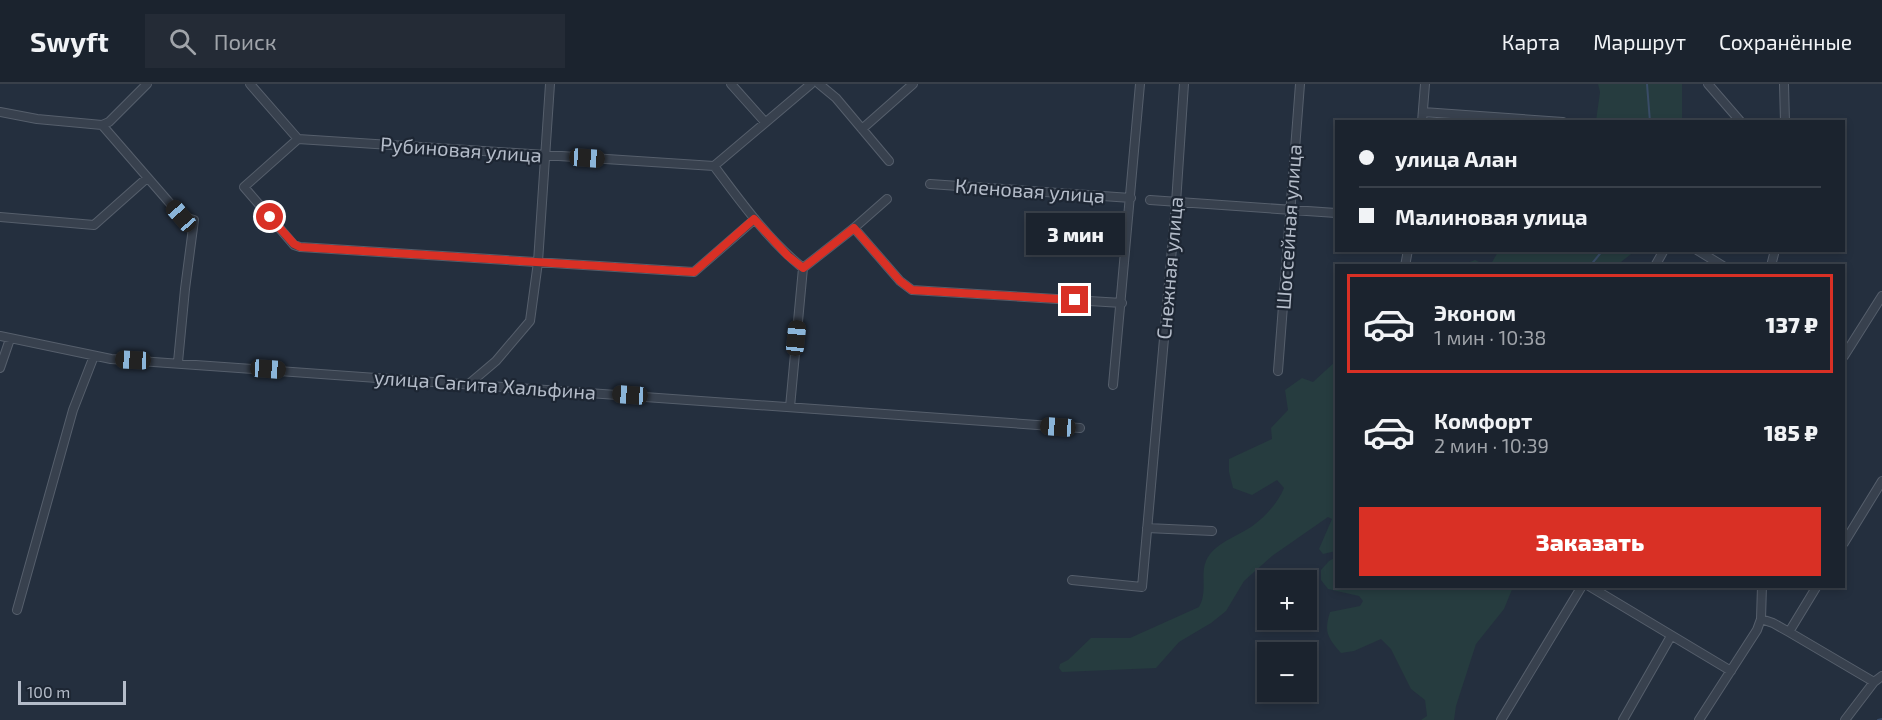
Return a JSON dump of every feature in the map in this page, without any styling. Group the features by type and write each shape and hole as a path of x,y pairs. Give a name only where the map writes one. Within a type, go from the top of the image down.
{"street":[{"path":"0,112 37,119 102,125 109,122 147,84"},
{"path":"470,383 496,361 530,321 538,262 550,84"},
{"path":"731,84 765,122"},
{"path":"803,268 788,256 754,219 714,166 812,84"},
{"path":"819,84 836,98 889,161"},
{"path":"862,129 913,84"},
{"path":"1113,385 1140,84"},
{"name":"Снежная улица","path":"1072,580 1142,587 1176,202 1184,84"},
{"name":"Шоссейная улица","path":"1278,371 1300,84"},
{"path":"1422,120 1425,84"},
{"path":"1708,84 1739,120"},
{"path":"1784,84 1785,120"},
{"path":"254,85 283,124 298,139 244,187 294,244 300,247 694,272 754,219"},
{"path":"1423,112 1535,120"},
{"path":"102,125 181,216 194,220 178,362"},
{"name":"Рубиновая улица","path":"298,139 714,166"},
{"path":"0,217 94,225 147,178"},
{"name":"Кленовая улица","path":"930,184 1131,198"},
{"path":"790,407 803,268 887,199"},
{"path":"1150,200 1335,213"},
{"path":"854,228 900,281 912,290 1122,303"},
{"path":"1700,252 1720,264"},
{"path":"1845,354 1882,296"},
{"name":"улица Сагита Хальфина","path":"0,336 111,359 1080,428"},
{"path":"0,368 10,339"},
{"path":"17,610 73,410 94,356"},
{"path":"1845,541 1882,481"},
{"path":"1147,528 1212,531"},
{"path":"1501,720 1581,588"},
{"path":"1592,588 1731,671"},
{"path":"1700,720 1757,630 1761,620 1762,588"},
{"path":"1789,632 1816,588"},
{"path":"1761,620 1773,623 1874,682"},
{"path":"1623,720 1671,636"},
{"path":"1845,720 1874,682 1882,676"}],"green space":[{"path":"1598,84 1682,84 1682,120 1596,120 1600,92"},
{"path":"1498,252 1634,252 1618,264 1491,264"},
{"path":"1475,260 1483,264 1465,264"},
{"path":"1335,362 1335,551 1323,554 1319,549 1332,519 1328,517 1272,556 1244,581 1226,611 1179,642 1156,668 1062,672 1059,668 1060,664 1068,660 1091,638 1130,638 1199,607 1203,595 1204,566 1210,555 1220,545 1261,519 1275,504 1284,488 1277,480 1252,495 1233,488 1229,459 1272,439 1271,428 1288,410 1285,390 1302,378 1313,382"},
{"path":"1335,558 1335,588 1513,588 1504,609 1476,644 1456,706 1454,720 1421,720 1427,716 1425,700 1411,689 1391,649 1381,639 1354,651 1341,653 1333,643 1327,630 1330,612 1360,606 1363,601 1359,596 1328,589 1321,580 1321,570"}],"waterway":[{"path":"1647,84 1650,120"},
{"path":"1592,264 1601,252"},
{"path":"1878,720 1882,719"}],"route":[{"path":"270,217 294,244 300,247 694,272 754,219 788,256 803,268 854,228 900,281 912,290 1075,300"}]}
